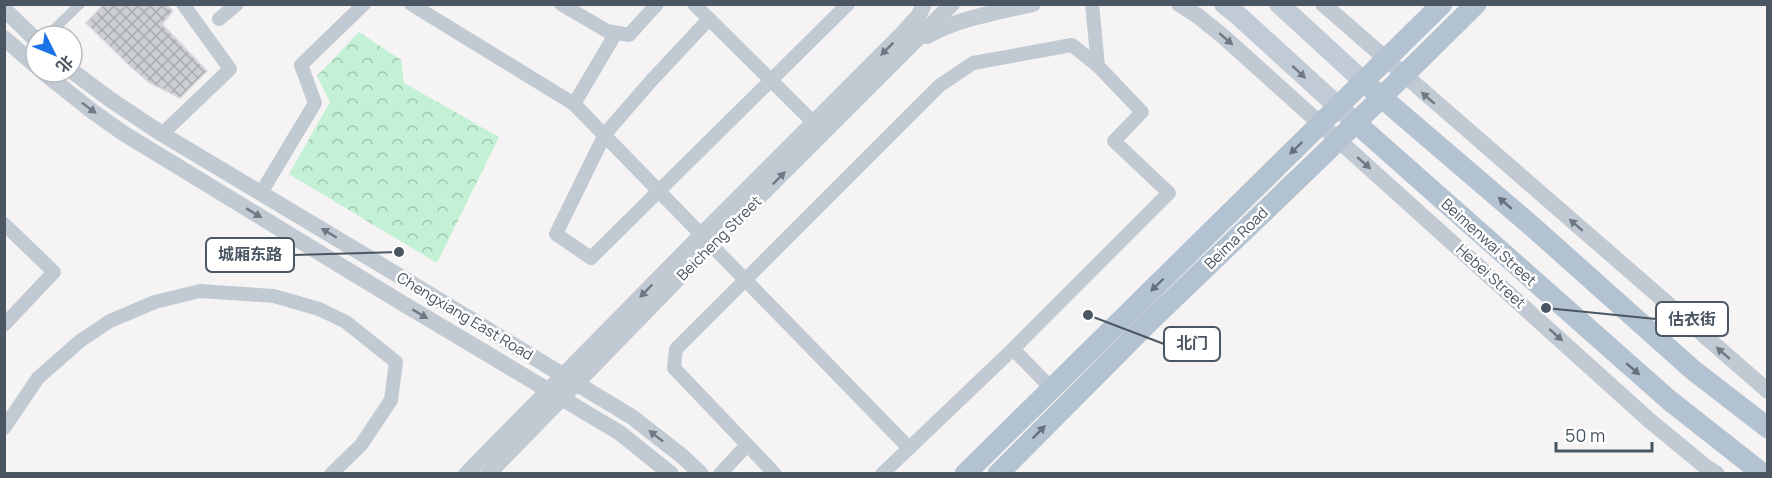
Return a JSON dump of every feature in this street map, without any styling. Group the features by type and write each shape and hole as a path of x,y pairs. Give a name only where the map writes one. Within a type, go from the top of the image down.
{"main road":[{"path":"1224,4 1356,123"},
{"path":"1279,4 1382,98 1534,228 1693,370 1767,428"},
{"name":"Beima Road","path":"965,474 1442,4"},
{"name":"Beima Road","path":"998,474 1145,326 1382,98 1476,4"},
{"name":"Beimenwai Street","path":"1356,123 1660,393 1763,474"},
{"path":"1002,437 1019,453"}],"street":[{"path":"59,24 80,4"},
{"path":"162,134 230,69 183,4"},
{"path":"219,19 237,4"},
{"path":"261,193 315,103 301,64 364,4"},
{"path":"411,4 429,9 574,104 661,190 745,281 909,448"},
{"path":"561,4 607,31 629,35 657,4"},
{"path":"694,4 813,122"},
{"path":"709,19 605,135 556,234 591,258 848,4"},
{"name":"Beicheng Street","path":"466,474 570,380 707,239 813,122 900,36 919,15 924,4"},
{"name":"Beicheng Street","path":"707,239 911,46 952,4"},
{"path":"911,46 939,29 959,22 1033,4"},
{"path":"1092,4 1098,66"},
{"name":"Hebei Street","path":"1179,4 1210,25 1649,420 1717,474"},
{"path":"1323,4 1767,391"},
{"path":"4,9 24,28"},
{"path":"574,104 616,33"},
{"path":"8,47 24,40"},
{"path":"775,474 674,368 676,349 939,86 973,63 1072,45 1098,66 1142,112 1114,141 1169,193 1012,350 882,474"},
{"path":"8,47 24,58"},
{"name":"Chengxiang East Road","path":"84,80 162,134 632,417 701,474"},
{"name":"Chengxiang East Road","path":"58,84 123,133 620,433 671,474"},
{"path":"4,224 54,272 4,324"},
{"path":"4,428 38,378 80,341 110,321 155,302 200,291 274,296 319,309 346,322 396,362 391,400 361,445 332,474"},
{"path":"1012,350 1052,389"},
{"name":"Beicheng Street","path":"488,474 556,394"},
{"path":"720,474 747,445"}],"green space":[{"path":"359,32 401,60 404,83 499,137 437,263 289,174 330,102 317,76"}],"building":[{"path":"104,4 166,4 173,11 162,24 207,71 180,98 150,83 86,23"}],"place":[{"name":"城厢东路","path":"399,252"},
{"name":"估衣街","path":"1546,308"},
{"name":"北门","path":"1088,315"}]}
